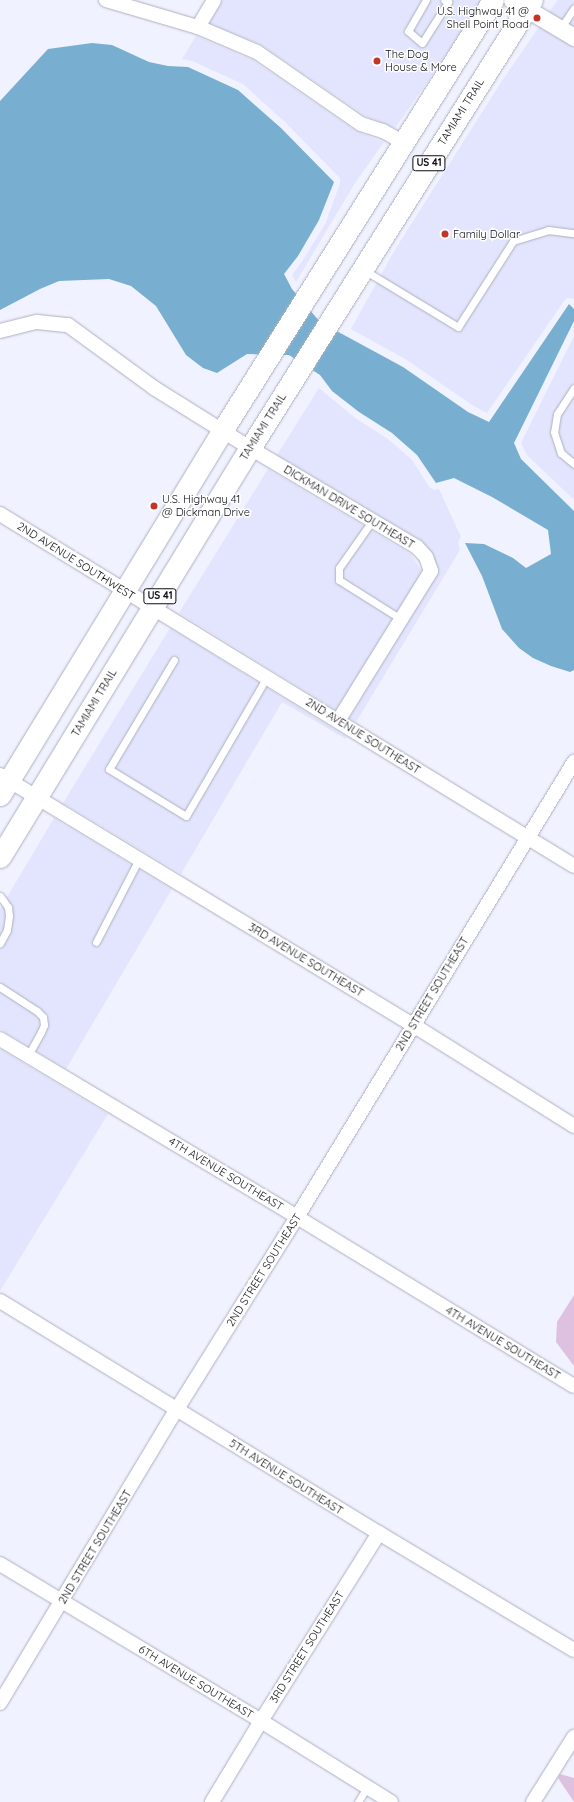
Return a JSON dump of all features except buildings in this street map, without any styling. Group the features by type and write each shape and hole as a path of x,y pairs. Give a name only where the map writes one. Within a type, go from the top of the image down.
{"main road":[{"name":"US 41","path":"3,783 125,591 222,431 493,0"},
{"name":"TAMIAMI TRAIL","path":"0,857 152,607 362,269 523,3"}],"street":[{"path":"106,0 198,27 257,52 361,124 383,132 403,142"},
{"path":"198,27 214,0"},
{"path":"523,3 567,33"},
{"name":"DICKMAN DRIVE SOUTHEAST","path":"0,331 37,322 68,325 154,388 250,448 417,547 426,557 431,571 338,721"},
{"name":"2ND AVENUE SOUTHWEST","path":"0,514 152,607"},
{"name":"2ND AVENUE SOUTHEAST","path":"152,607 574,866"},
{"name":"2ND STREET SOUTHEAST","path":"0,1703 177,1410 297,1217 574,762"},
{"name":"3RD AVENUE SOUTHEAST","path":"3,783 37,797 413,1025 574,1126"},
{"name":"4TH AVENUE SOUTHEAST","path":"0,1039 297,1217 574,1386"},
{"name":"5TH AVENUE SOUTHEAST","path":"0,1301 379,1533 574,1650"},
{"name":"3RD STREET SOUTHEAST","path":"212,1802 379,1533"},
{"name":"6TH AVENUE SOUTHEAST","path":"0,1564 261,1721 391,1802"},
{"path":"533,1802 574,1737"}],"lane":[{"path":"426,0 408,31 422,43 448,2 444,0"},
{"path":"567,33 574,8"},
{"path":"362,269 458,327 513,241 548,230 574,233"},
{"path":"574,388 557,414 554,432 561,453 574,464"},
{"path":"372,520 339,568 339,580 401,619"},
{"path":"174,660 109,769 186,816 267,678"},
{"path":"96,942 140,859"},
{"path":"0,896 8,907 10,916 7,930 0,943"},
{"path":"0,987 37,1011 43,1017 44,1025 28,1056"},
{"path":"358,1802 367,1787"}],"shaded area":[{"path":"223,0 482,0 395,128 365,116 262,45 209,23"},
{"path":"558,0 574,0 574,27 549,12"},
{"path":"539,27 574,47 574,299 567,298 564,301 487,413 472,405 407,360 351,329 396,248 500,84"},
{"path":"196,36 253,60 356,131 384,142 355,183 296,282 292,275 325,224 340,184 340,178 286,123 243,84 192,61 182,59"},
{"path":"574,336 574,500 527,455 521,443"},
{"path":"319,388 355,418 388,439 412,460 430,488 434,490 439,489 461,537 458,542 460,550 356,722 349,718 437,575 438,566 421,540 277,455"},
{"path":"268,469 411,554 422,572 336,710 179,613"},
{"path":"170,628 347,737 346,739 282,702 181,874 63,803"},
{"path":"54,818 172,889 66,1069 0,1029 0,909"},
{"path":"0,1049 108,1114 0,1291"},
{"path":"574,1295 574,1366 556,1342 557,1322"},
{"path":"560,1774 574,1778 574,1802 558,1778"}],"water":[{"path":"92,43 112,45 149,62 168,66 188,67 238,90 281,128 334,182 319,220 298,256 284,274 292,289 320,322 403,367 468,412 489,422 569,304 574,309 574,321 514,443 521,459 574,511 574,670 570,672 533,658 519,648 502,629 482,576 465,543 484,544 513,558 526,568 551,554 548,530 492,497 454,478 436,483 417,455 392,433 359,412 332,391 320,375 289,355 247,354 217,373 203,368 186,355 156,306 131,286 109,279 59,281 40,289 0,310 0,101 48,49"}],"place":[{"name":"U.S. Highway 41 @ Shell Point Road","path":"537,18"},
{"name":"The Dog House & More","path":"377,61"},
{"name":"Family Dollar","path":"445,234"},
{"name":"U.S. Highway 41 @ Dickman Drive","path":"154,506"}]}
